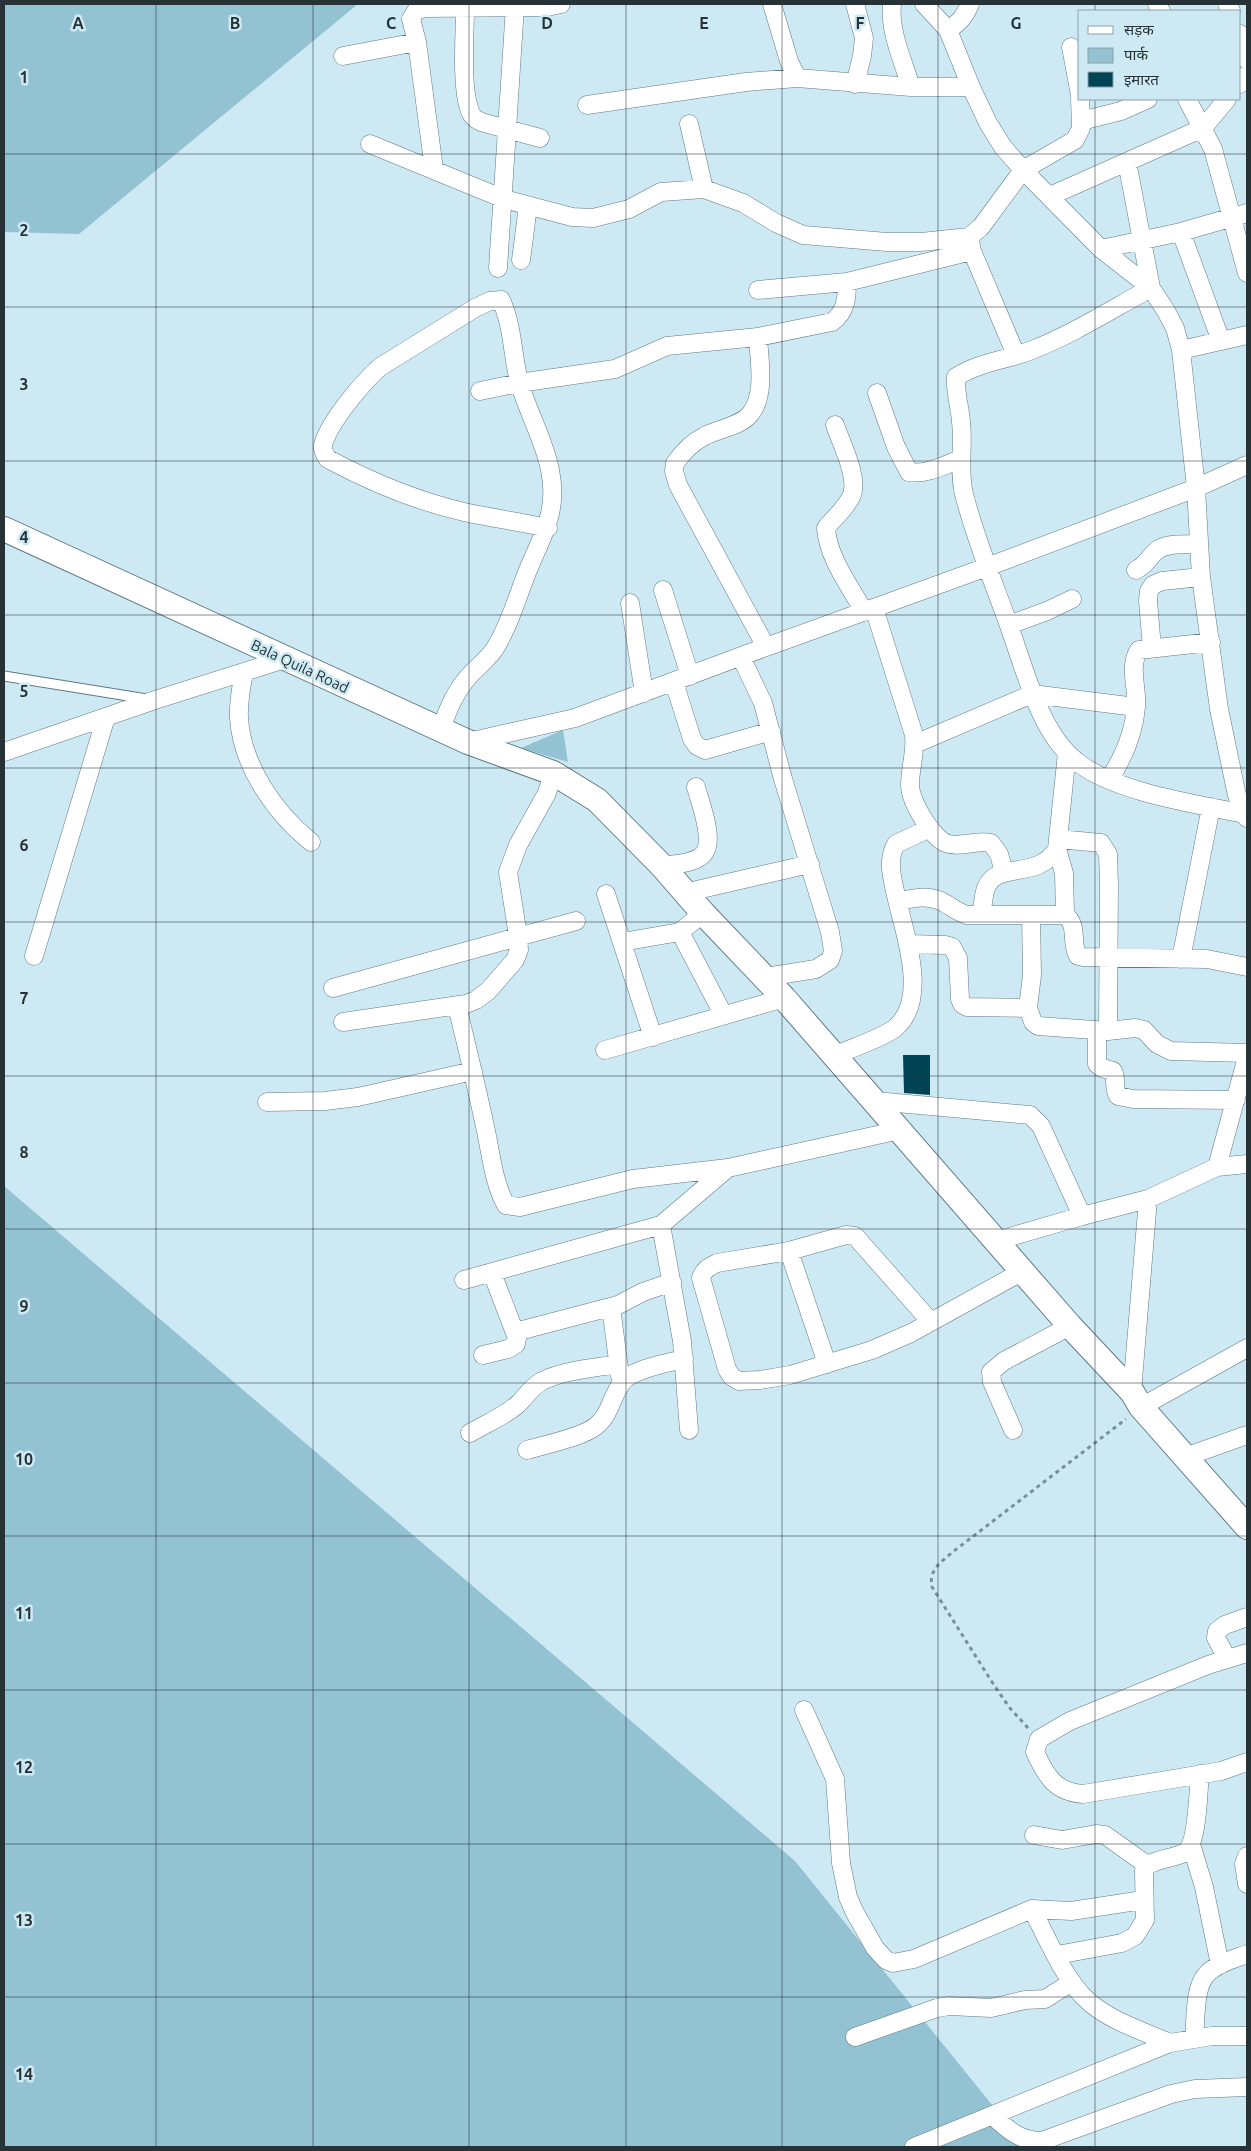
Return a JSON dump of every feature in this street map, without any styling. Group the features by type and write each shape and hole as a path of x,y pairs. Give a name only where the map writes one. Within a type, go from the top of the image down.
{"street":[{"path":"434,169 417,42 411,19 416,11 424,8 547,7 561,4"},
{"path":"772,4 789,61 797,78"},
{"path":"855,4 864,38 855,84"},
{"path":"892,4 892,20 897,43 911,87"},
{"path":"924,4 948,30 971,87 988,123 1003,147 1100,249 1150,288 1175,328 1182,350 1196,488 1201,577 1221,722 1236,791 1246,816"},
{"path":"948,30 965,16 970,4"},
{"path":"498,268 504,199 514,6"},
{"path":"465,7 466,93 473,118 481,122 540,138"},
{"path":"1241,38 1247,60"},
{"path":"343,56 417,42"},
{"path":"1071,47 1078,84"},
{"path":"587,105 746,82 797,78 911,87 971,87"},
{"path":"758,290 847,282 971,244 981,227 1023,170 1074,140 1081,128 1080,100"},
{"path":"1081,122 1121,111 1146,100"},
{"path":"1188,100 1213,149 1239,215 1247,272"},
{"path":"1050,196 1203,128 1227,100"},
{"path":"689,124 704,189"},
{"path":"370,144 504,199 572,216 592,218 629,209 661,192 704,189 743,203 776,223 803,234 905,242 971,244"},
{"path":"1127,162 1143,240 1150,288"},
{"path":"521,260 528,206"},
{"path":"1100,249 1181,232 1239,215"},
{"path":"1181,232 1220,341"},
{"path":"971,244 1016,356"},
{"path":"480,391 615,369 667,346 758,337 832,322 839,317 845,305 847,282"},
{"path":"1150,288 1057,339 1016,356 976,367 956,377 955,388 962,423 960,459 964,494 987,568 1009,625 1032,694 1067,753 1085,768 1109,780 1168,798 1246,816"},
{"path":"441,729 454,696 497,645 548,528 553,502 551,472 520,383 506,312 501,300 490,301 410,347 368,377 335,423 323,445 324,454 328,459 407,495 464,512 548,528"},
{"path":"1182,350 1247,335"},
{"path":"758,337 759,390 752,413 743,420 693,443 675,463 674,471 678,484 766,647"},
{"path":"878,393 896,447 909,472 930,471 960,459"},
{"path":"835,425 852,474 854,486 852,496 845,507 826,528 827,538 831,550 869,610 910,719 915,744 910,785 913,798 930,828 940,840 947,844 992,843 999,854 1004,872"},
{"path":"468,742 575,718 987,568 1196,488 1247,466"},
{"name":"Bala Quila Road","path":"4,529 468,742 553,774 597,800 766,977 1185,1457 1245,1520"},
{"path":"1136,570 1147,564 1155,552 1164,546 1199,544"},
{"path":"1152,648 1148,601 1149,591 1153,585 1162,581 1201,577"},
{"path":"663,590 690,676"},
{"path":"1009,625 1047,611 1072,599"},
{"path":"630,603 644,693"},
{"path":"1109,780 1126,747 1136,707 1134,658 1139,650 1211,642"},
{"path":"741,657 764,703 830,932 833,951 830,960 816,969 766,977"},
{"path":"4,752 155,700 284,659"},
{"path":"244,672 239,700 239,717 243,744 248,757 256,775 286,818 294,828 311,842"},
{"path":"674,682 692,739 697,746 705,750 771,731"},
{"path":"915,744 1032,694 1136,707"},
{"path":"34,956 106,717"},
{"path":"1067,753 1058,844 1064,873 1065,915 1072,924 1075,951 1078,956 1090,958 1107,956 1207,959 1247,966"},
{"path":"343,1022 456,1006 476,1000 488,991 515,960 519,950 518,936 508,872 518,846 547,793 553,774"},
{"path":"662,866 693,860 701,857 705,851 708,842 708,830 696,787"},
{"path":"1181,958 1211,807"},
{"path":"836,1055 894,1030 902,1021 909,1006 913,988 908,944 890,858 896,844 930,828"},
{"path":"1058,844 1094,841 1101,843 1108,854 1107,956 1102,1031 1097,1064 1102,1068 1113,1071 1116,1076 1115,1092 1118,1096 1133,1098 1236,1100"},
{"path":"982,915 986,889 995,876 1004,872 1036,867 1052,857 1058,844"},
{"path":"684,893 810,864"},
{"path":"606,894 653,1037"},
{"path":"898,901 918,897 938,900 957,912 967,915 1065,915"},
{"path":"622,942 680,932 703,913"},
{"path":"1031,915 1032,975 1028,1008 1033,1022 1038,1026 1102,1031 1135,1028 1144,1030 1157,1044 1171,1051 1247,1055 1217,1167"},
{"path":"333,988 576,921"},
{"path":"680,932 723,1014"},
{"path":"908,944 945,945 952,947 958,958 960,999 967,1007 1028,1008"},
{"path":"605,1050 653,1037 723,1014 784,998"},
{"path":"456,1006 473,1071 496,1175 506,1205 520,1207 633,1179 728,1168 900,1130"},
{"path":"268,1102 325,1101 358,1097 473,1071"},
{"path":"874,1101 1030,1115 1041,1126 1082,1216"},
{"path":"996,1241 1148,1199 1217,1167 1247,1164"},
{"path":"464,1280 660,1225 728,1168"},
{"path":"1148,1199 1136,1400 1247,1348"},
{"path":"660,1225 672,1282 684,1359 688,1430"},
{"path":"931,1322 855,1236 846,1235 789,1251 717,1263 703,1272 702,1285 723,1357 732,1377 740,1381 790,1375 898,1340 931,1322 1023,1271"},
{"path":"789,1251 827,1364"},
{"path":"483,1355 508,1349 516,1344 515,1332 492,1272"},
{"path":"515,1332 611,1307 655,1287 672,1282"},
{"path":"527,1450 594,1428 611,1407 621,1382 611,1307"},
{"path":"1013,1430 992,1382 991,1372 1004,1361 1070,1326"},
{"path":"621,1382 637,1373 684,1359"},
{"path":"470,1433 518,1404 533,1386 541,1382 582,1370 618,1364"},
{"path":"1185,1457 1247,1435"},
{"path":"1227,1658 1216,1638 1217,1631 1225,1625 1247,1617"},
{"path":"1247,1653 1227,1658 1148,1688 1079,1717 1054,1729 1039,1739 1035,1752 1042,1768 1062,1790 1083,1794 1112,1791 1221,1771 1247,1762"},
{"path":"804,1710 834,1779 838,1834 848,1897 875,1948 886,1960 893,1963 914,1959 1032,1909 1071,1911 1143,1900"},
{"path":"1057,1956 1127,1941 1136,1936 1145,1920 1143,1900 1144,1871 1147,1865 1186,1852 1191,1844 1200,1774"},
{"path":"1034,1835 1062,1840 1096,1834 1105,1835 1147,1865"},
{"path":"1191,1844 1204,1887 1220,1965"},
{"path":"1247,1856 1244,1864 1247,1884"},
{"path":"1032,1909 1078,1992 1099,2010 1170,2043"},
{"path":"1194,2039 1199,1984 1206,1974 1220,1965 1247,1954"},
{"path":"855,2038 937,2008 950,2006 991,2008 1025,2000 1045,1999 1072,1982"},
{"path":"914,2147 1170,2043 1194,2039 1247,2036"},
{"path":"992,2115 1020,2138 1029,2141 1042,2141 1171,2094 1195,2089 1247,2087"}],"lane":[{"path":"4,676 155,700"}],"path":[{"path":"1039,1739 1009,1707 992,1682 932,1587 930,1578 933,1570 954,1551 1136,1400"}],"green space":[{"path":"4,4 358,4 79,234 4,232"},
{"path":"563,730 568,762 521,748"},
{"path":"4,1186 795,1861 1026,2147 4,2147"}],"building":[{"path":"903,1055 930,1055 930,1095 904,1093"}]}
